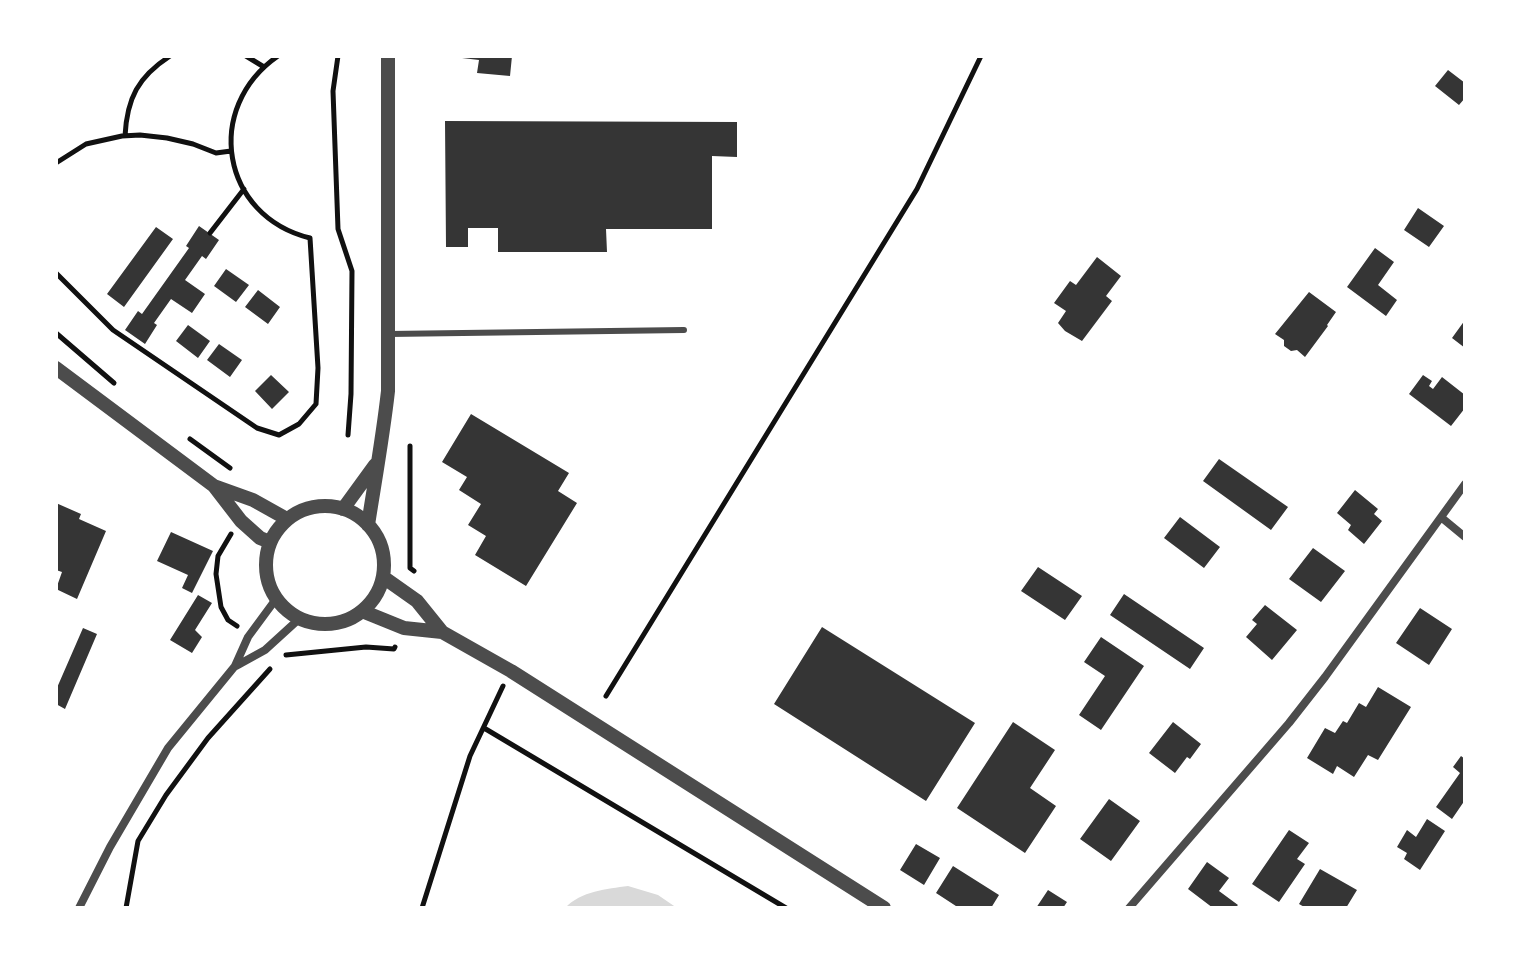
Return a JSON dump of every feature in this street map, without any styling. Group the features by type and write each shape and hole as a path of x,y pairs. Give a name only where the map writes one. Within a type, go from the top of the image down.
{"street":[{"path":"368,525 383,441 388,391 388,56"},
{"path":"56,368 214,486 241,521 260,538 270,542"},
{"path":"343,509 377,461"},
{"path":"1129,908 1289,723 1465,484"},
{"path":"214,486 253,500 287,519"},
{"path":"328,506 343,509 368,525 378,541 384,559 383,577 375,596 362,611 348,620 315,624 299,619 276,599 268,581 266,562 270,542 287,519 300,512 328,506"},
{"path":"1442,518 1465,537"},
{"path":"383,577 417,601 442,632 511,671 884,908"},
{"path":"79,908 110,847 168,748 235,666 248,637 276,599"},
{"path":"362,611 404,628 442,632"},
{"path":"235,666 265,650 299,619"}],"lane":[{"path":"389,334 684,330"}],"path":[{"path":"125,136 127,112 133,95 149,72 170,56"},
{"path":"246,56 264,67"},
{"path":"56,273 113,330 257,428 279,435 299,424 316,404 318,368 310,238 277,225 261,212 247,196 231,151 233,116 241,97 252,79 278,56"},
{"path":"338,56 333,91 338,229 352,271 348,435"},
{"path":"606,696 917,189 981,56"},
{"path":"56,163 86,144 125,136 167,138 216,153 231,151"},
{"path":"210,233 244,189"},
{"path":"56,333 119,387"},
{"path":"180,432 240,474"},
{"path":"410,446 410,568 419,575"},
{"path":"233,532 218,556 216,574 221,607 228,620 237,626"},
{"path":"126,908 138,841 166,795 208,738 277,661 288,653 366,647 394,649"},
{"path":"422,908 470,756 511,671"},
{"path":"484,728 786,908"}],"shaded area":[{"path":"628,886 658,895 677,908 565,908 586,894"}],"building":[{"path":"462,56 512,56 510,76 477,73 479,60"},
{"path":"1448,70 1465,83 1465,98 1459,105 1435,86"},
{"path":"445,121 737,122 737,157 712,156 712,229 606,229 607,252 498,252 498,228 468,228 468,247 446,247"},
{"path":"1418,208 1444,226 1429,247 1404,230"},
{"path":"199,226 219,240 206,259 202,256 185,280 205,294 192,313 171,299 154,323 157,325 145,344 125,330 138,311 142,314 189,248 186,246"},
{"path":"156,227 173,239 124,307 107,294"},
{"path":"1375,248 1394,262 1378,285 1397,300 1386,316 1347,287"},
{"path":"1097,257 1121,276 1106,296 1112,301 1082,341 1058,323 1066,311 1054,303 1070,281 1076,285"},
{"path":"226,269 249,285 236,302 214,286"},
{"path":"258,290 280,307 268,324 245,307"},
{"path":"1309,292 1336,312 1305,357 1297,350 1291,351 1284,346 1284,340 1275,334"},
{"path":"1465,320 1465,348 1452,338"},
{"path":"188,325 210,341 198,358 176,341"},
{"path":"219,344 242,360 230,377 207,360"},
{"path":"271,375 289,392 272,409 255,391"},
{"path":"1423,375 1432,381 1429,386 1433,389 1442,377 1465,395 1465,408 1451,426 1409,394"},
{"path":"471,414 569,473 558,491 577,503 526,586 475,555 486,536 468,525 481,504 459,490 467,477 442,462"},
{"path":"1219,459 1288,507 1271,530 1203,481"},
{"path":"1355,490 1378,509 1374,514 1382,521 1364,544 1348,530 1351,525 1337,513"},
{"path":"56,503 81,514 79,519 106,531 77,599 56,589 62,572 56,570"},
{"path":"1180,517 1220,547 1204,568 1164,538"},
{"path":"171,532 213,551 192,593 182,588 188,575 157,561"},
{"path":"1313,548 1345,571 1321,602 1289,579"},
{"path":"1038,567 1082,596 1065,620 1021,591"},
{"path":"1124,594 1204,648 1190,669 1110,615"},
{"path":"198,595 212,603 195,630 202,637 192,653 170,640"},
{"path":"1265,605 1297,630 1272,660 1246,637 1257,624 1252,620"},
{"path":"1420,608 1452,629 1429,665 1396,643"},
{"path":"822,627 975,723 926,801 774,704"},
{"path":"83,628 97,634 65,709 56,704 56,690"},
{"path":"1101,637 1144,666 1101,730 1079,715 1105,676 1084,662"},
{"path":"1378,687 1411,707 1378,760 1368,755 1354,777 1337,766 1333,774 1307,758 1325,728 1335,733 1343,721 1347,723 1359,703 1366,707"},
{"path":"1013,722 1055,750 1030,788 1056,806 1025,853 957,808"},
{"path":"1173,722 1201,744 1175,773 1149,753"},
{"path":"1461,756 1465,759 1465,800 1452,819 1436,807 1460,773 1453,767"},
{"path":"1109,799 1140,821 1111,861 1080,839"},
{"path":"1427,819 1445,831 1420,870 1404,859 1407,853 1397,847 1407,830 1416,837"},
{"path":"1289,830 1309,843 1297,859 1305,864 1279,902 1252,884"},
{"path":"916,844 940,858 924,885 900,870"},
{"path":"1207,862 1229,878 1219,891 1238,905 1235,908 1213,908 1188,889"},
{"path":"953,866 999,895 991,908 959,908 936,893"},
{"path":"1320,869 1357,890 1346,908 1306,908 1299,904"},
{"path":"1048,890 1067,902 1063,908 1036,908"}]}
